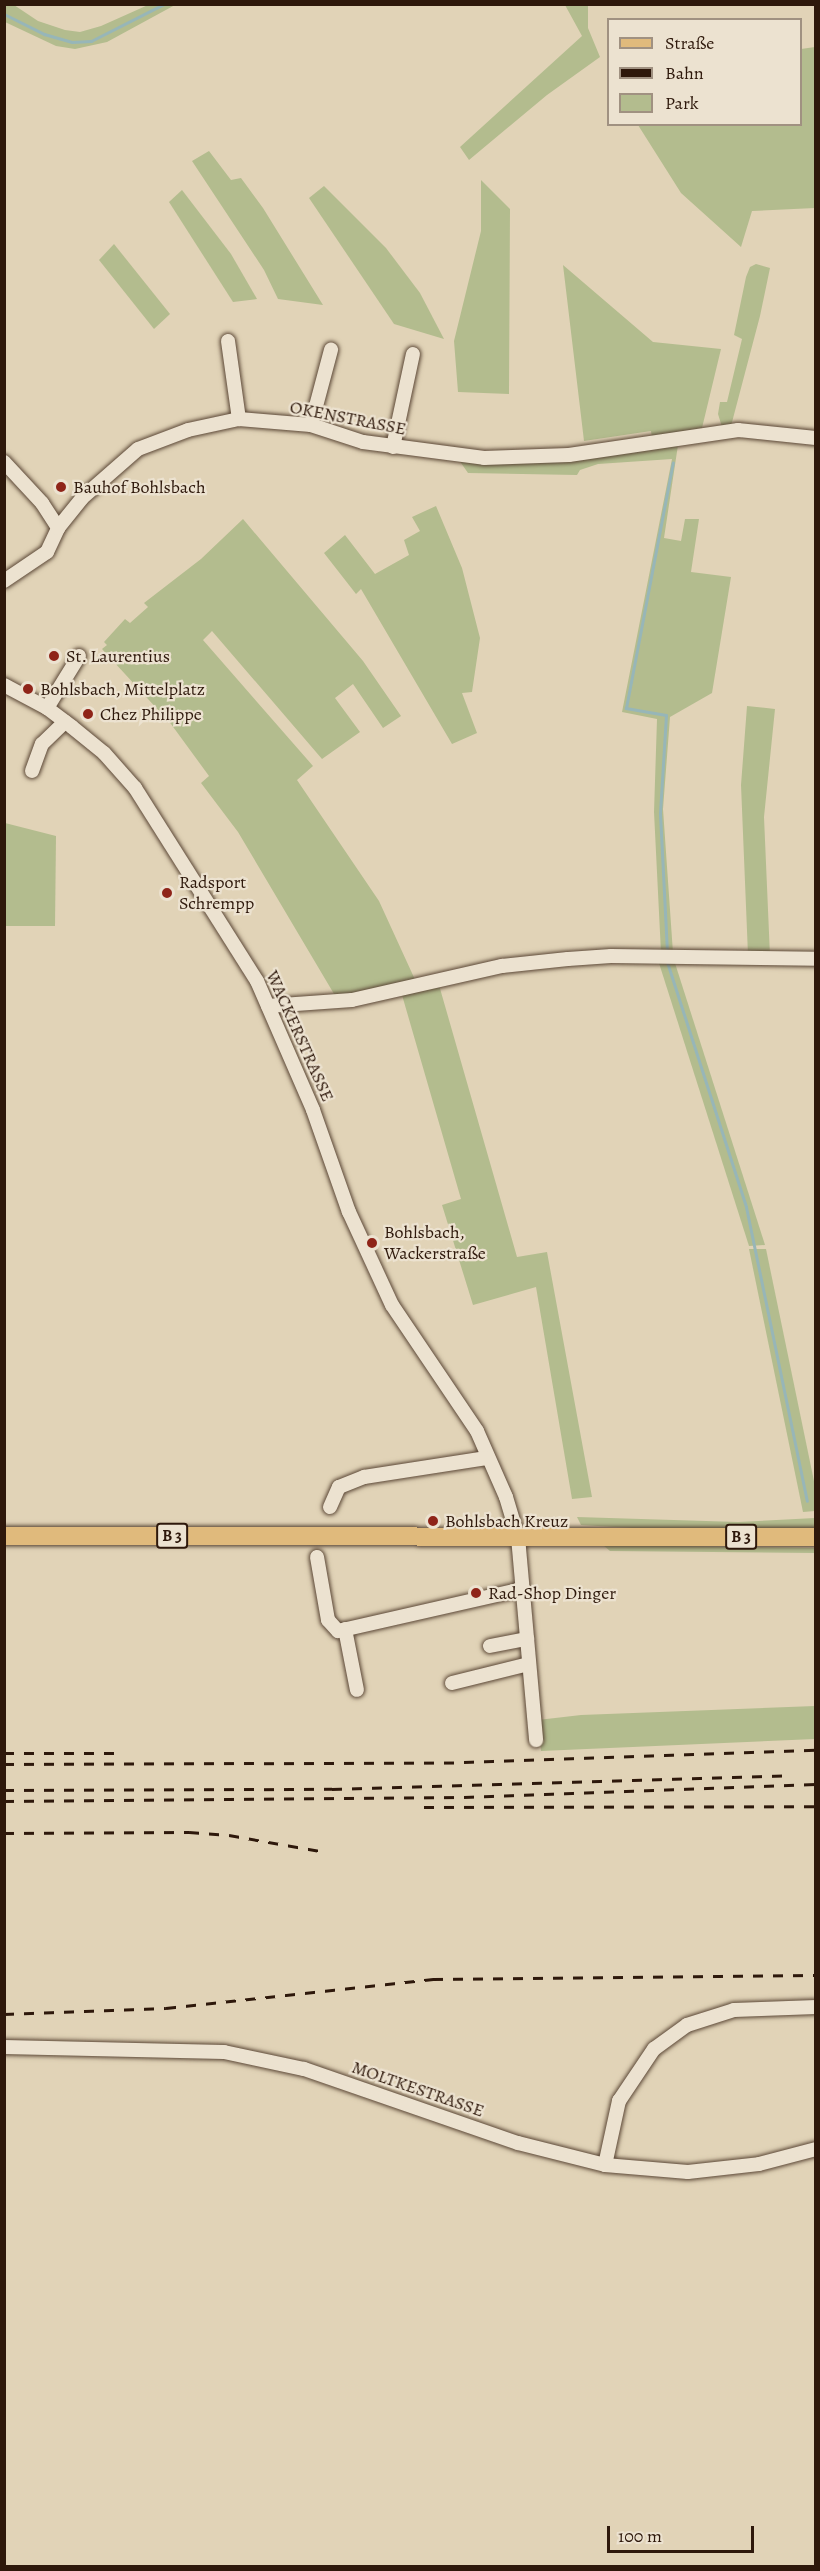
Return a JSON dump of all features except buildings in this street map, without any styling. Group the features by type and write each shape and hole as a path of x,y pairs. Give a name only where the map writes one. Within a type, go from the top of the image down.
{"main road":[{"name":"B 3","path":"4,1536 816,1537"}],"street":[{"path":"228,341 238,419"},
{"path":"311,425 331,350"},
{"path":"393,447 413,354"},
{"name":"OKENSTRASSE","path":"4,581 47,552 58,528 82,498 138,449 188,430 238,419 311,425 393,447 484,458 569,455 738,430 816,438"},
{"path":"4,462 42,503 58,528"},
{"path":"47,708 79,656"},
{"name":"WACKERSTRASSE","path":"4,685 47,708 65,722 104,753 135,788 202,889 268,1006 313,1110 349,1212 392,1305 477,1431 518,1537 536,1740"},
{"path":"32,771 42,744 65,722"},
{"path":"268,1006 362,999 502,966 568,959 611,956 816,959"},
{"path":"330,1508 339,1487 364,1477 487,1458"},
{"path":"317,1557 328,1620 338,1631 523,1589"},
{"path":"345,1629 357,1690"},
{"path":"490,1646 527,1639"},
{"path":"452,1683 529,1664"},
{"path":"604,2164 619,2101 654,2049 687,2025 734,2010 816,2007"},
{"name":"MOLTKESTRASSE","path":"4,2047 224,2052 304,2069 518,2143 604,2164 688,2172 759,2164 816,2149"}],"green space":[{"path":"4,5 14,5 38,21 65,30 80,32 101,26 148,5 175,5 107,42 75,49 56,46 5,22"},
{"path":"565,5 588,5 588,28 600,57 547,95 469,160 460,147 582,36"},
{"path":"815,47 815,208 752,211 741,247 681,193 639,126 802,126 802,49"},
{"path":"209,151 231,180 241,178 263,208 323,305 278,299 264,270 192,161"},
{"path":"481,180 510,209 509,394 458,392 454,341 481,231"},
{"path":"324,186 386,248 420,293 444,339 394,324 309,198"},
{"path":"182,190 231,254 257,299 233,302 169,202"},
{"path":"114,244 170,314 154,329 99,260"},
{"path":"756,264 770,268 760,316 731,426 722,427 718,414 720,402 727,402 742,339 734,335 746,277 750,267"},
{"path":"563,265 653,342 721,349 702,428 652,438 651,431 584,441"},
{"path":"678,445 664,538 681,541 685,519 699,519 691,572 731,577 712,693 670,717 663,809 673,953 661,953 654,812 657,719 622,712 672,459 598,464 580,470 577,475 468,473 459,460"},
{"path":"436,506 462,568 480,638 472,692 462,693 477,733 452,744 361,589 356,594 324,553 345,535 375,574 409,555 404,540 420,531 412,517"},
{"path":"243,519 363,661 401,716 383,728 353,684 335,698 360,732 322,759 212,631 203,640 313,766 297,780 379,901 417,984 337,999 238,832 201,783 209,776 171,724 102,649 107,645 104,642 125,619 130,623 148,607 144,603 201,559"},
{"path":"747,706 775,709 764,817 770,956 748,955 741,785"},
{"path":"5,823 56,836 55,926 5,926"},
{"path":"658,960 674,960 765,1245 749,1246"},
{"path":"439,985 517,1257 547,1252 592,1497 572,1499 536,1287 473,1305 442,1205 461,1199 402,995"},
{"path":"749,1249 766,1249 815,1486 815,1511 803,1512"},
{"path":"577,1517 738,1522 815,1518 815,1532 667,1530 581,1525"},
{"path":"603,1545 815,1548 816,1553 610,1551"},
{"path":"815,1706 815,1739 541,1751 538,1720 581,1715"}],"waterway":[{"path":"4,14 44,34 72,42 91,41 164,4"},
{"path":"667,952 660,813 666,715 626,708 673,462"},
{"path":"667,962 746,1207 807,1501"}],"railway":[{"path":"4,1764 464,1762 816,1750"},
{"path":"4,1753 119,1753"},
{"path":"4,1790 332,1789 792,1775"},
{"path":"4,1801 464,1797 816,1784"},
{"path":"424,1807 816,1806"},
{"path":"4,1833 189,1832 229,1835 325,1852"},
{"path":"4,2014 166,2008 433,1979 816,1975"}],"place":[{"name":"Bauhof Bohlsbach","path":"61,487"},
{"name":"St. Laurentius","path":"54,656"},
{"name":"Bohlsbach, Mittelplatz","path":"28,689"},
{"name":"Chez Philippe","path":"88,714"},
{"name":"Radsport Schrempp","path":"167,893"},
{"name":"Bohlsbach, Wackerstraße","path":"372,1243"},
{"name":"Bohlsbach Kreuz","path":"433,1521"},
{"name":"Rad-Shop Dinger","path":"476,1593"}]}
